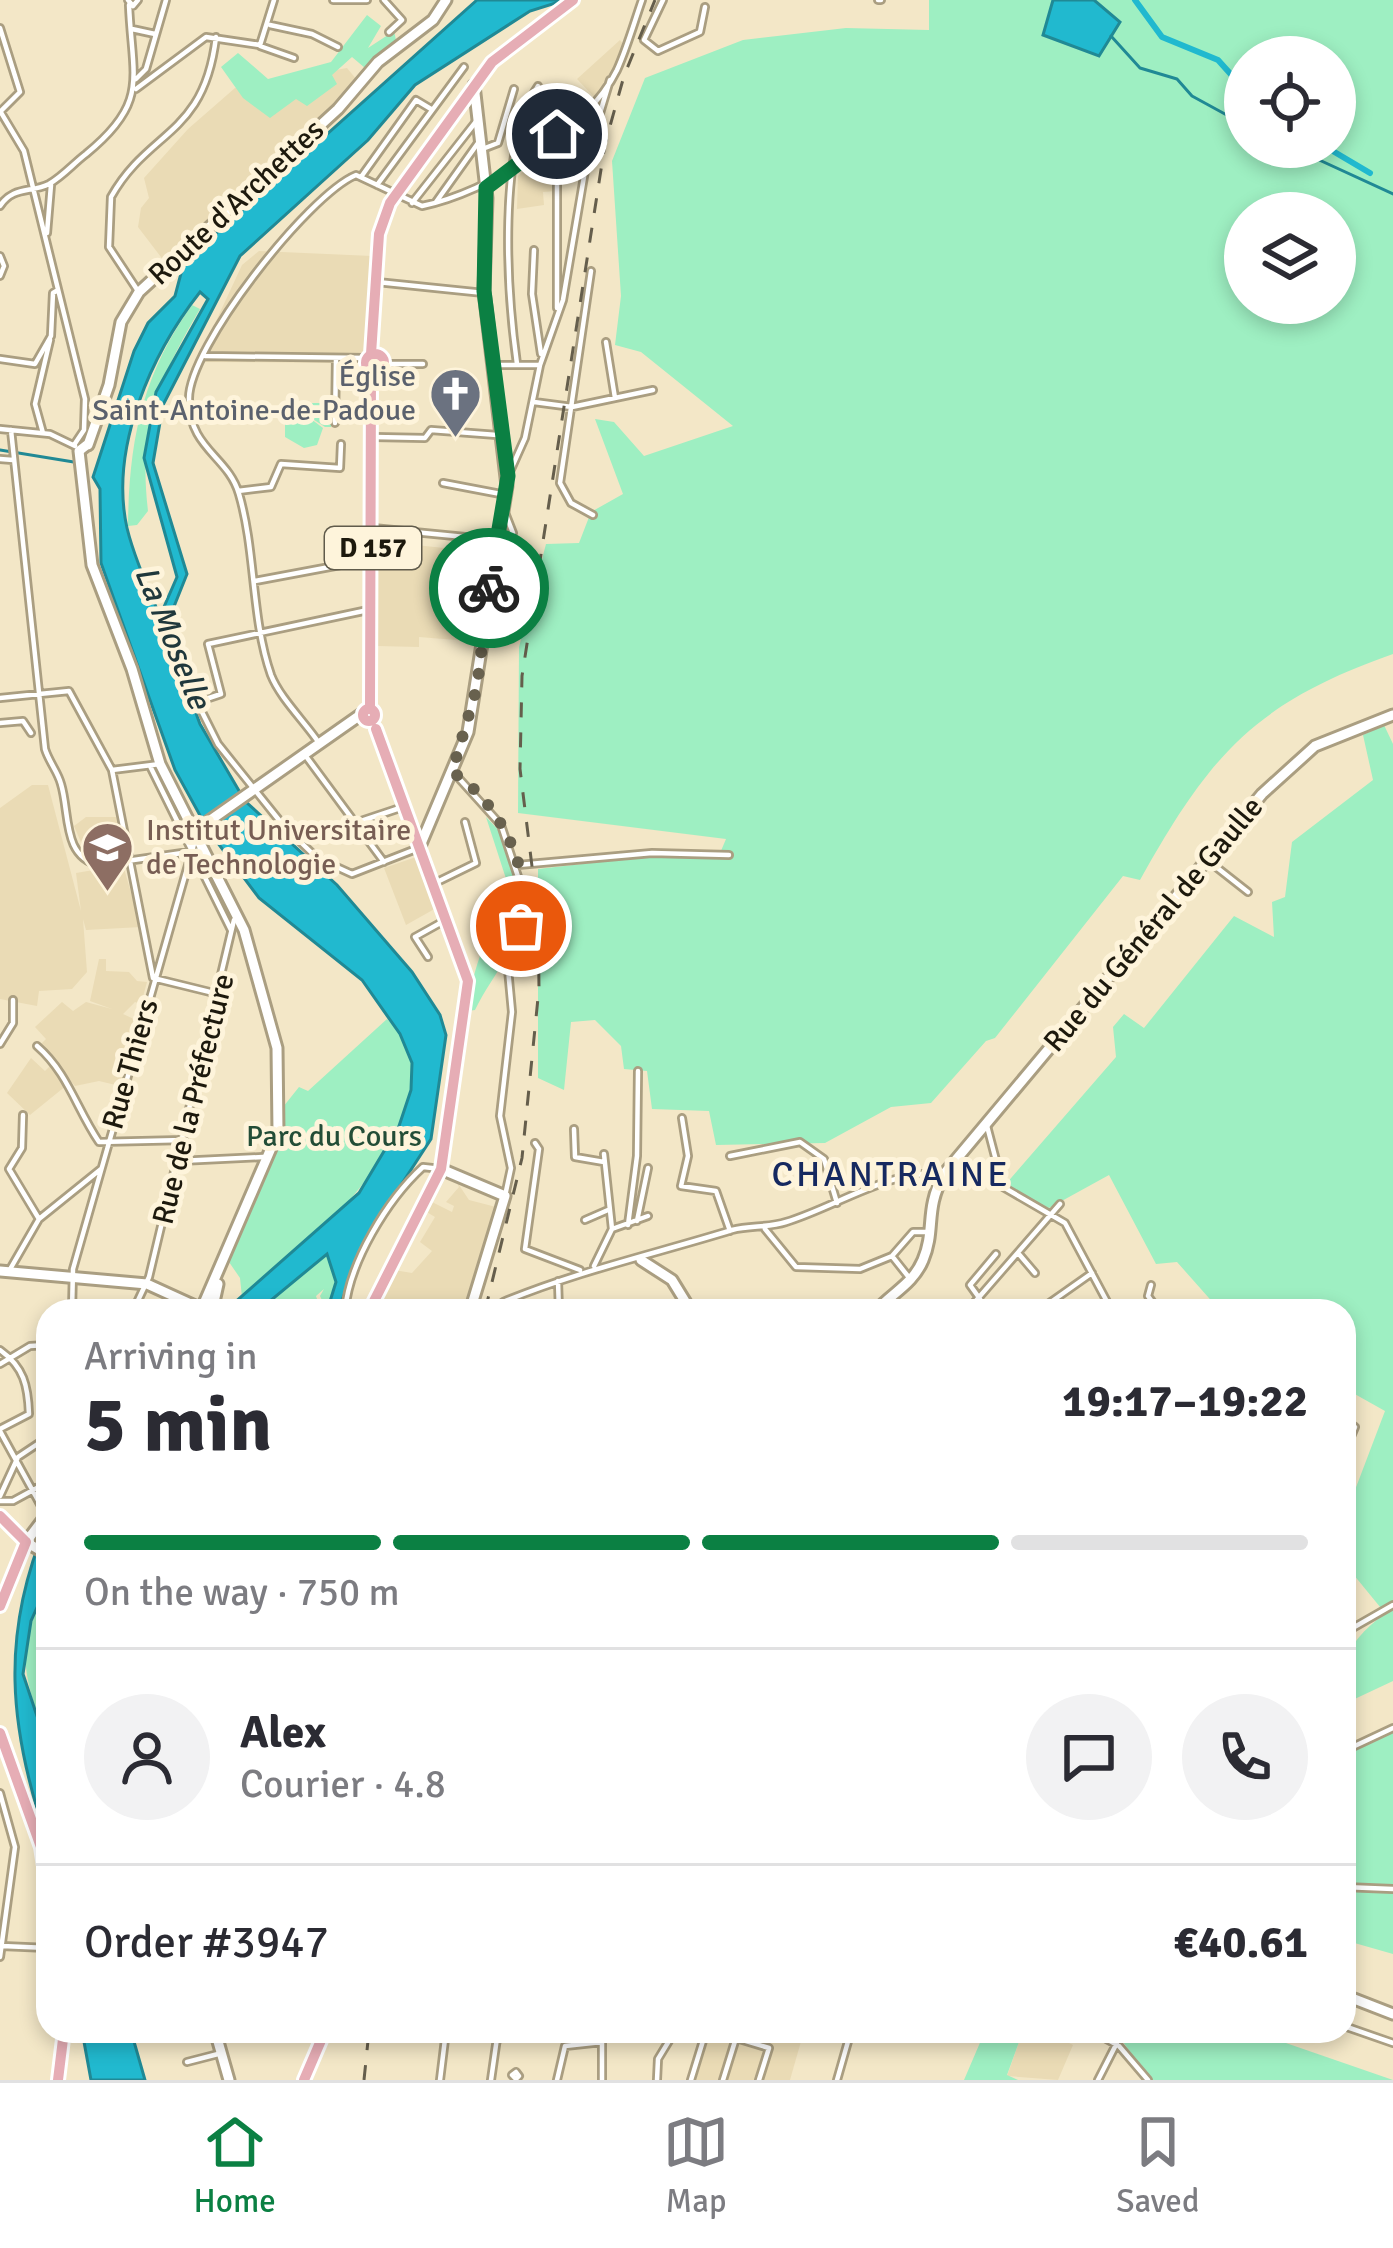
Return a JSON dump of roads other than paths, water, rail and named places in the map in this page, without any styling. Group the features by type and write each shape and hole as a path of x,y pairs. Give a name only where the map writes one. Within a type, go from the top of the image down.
{"main road":[{"path":"374,363 379,234 395,195 492,62 573,0"},
{"name":"D 157","path":"374,363 369,718 435,883 468,981 441,1169 375,1299"},
{"path":"0,1516 29,1544"},
{"path":"0,1525 29,1544"},
{"path":"0,1606 29,1544"},
{"path":"2,1746 36,1836"},
{"path":"58,2080 63,2043"},
{"path":"304,2080 320,2043"}],"street":[{"path":"136,79 146,68 166,0"},
{"path":"258,46 270,25 274,0"},
{"path":"333,0 367,0"},
{"path":"384,0 401,20 389,32"},
{"name":"Route d'Archettes","path":"81,449 109,386 124,313 139,292 338,109 378,62 433,20 446,0"},
{"path":"372,609 208,644 221,694 197,702 218,744 284,824 317,858 352,874 420,846 452,772 477,687 507,485 557,314 588,153 642,0"},
{"path":"663,0 644,40 658,51 700,32 705,7"},
{"path":"135,2 130,18 136,89"},
{"path":"270,25 312,34 338,47"},
{"path":"0,28 20,92 0,111 33,188 86,407 81,449 92,565 132,669 155,765 203,850 272,1019 279,1121 270,1156 208,1299"},
{"path":"131,28 156,35"},
{"path":"139,292 113,255 109,236 114,190 192,111 210,77 216,37"},
{"path":"0,206 10,194 50,183 112,133 136,89 201,38 258,46 294,58"},
{"path":"377,185 464,67 476,82 486,188 484,293 507,485"},
{"path":"362,177 412,203 436,203 486,188 557,134 610,80"},
{"path":"517,364 508,301 510,172 538,86"},
{"path":"436,203 479,146 498,143 514,89"},
{"path":"319,743 273,678 238,491 192,424 189,390 268,254 338,184 362,177 416,100 430,109"},
{"path":"412,203 478,119"},
{"path":"0,133 12,130"},
{"path":"557,134 557,314"},
{"path":"46,238 50,183"},
{"path":"534,250 533,303 541,362"},
{"path":"0,256 4,266 0,276"},
{"path":"591,271 560,483 571,502 593,515"},
{"path":"377,282 484,293"},
{"path":"43,433 35,404 51,336 53,293 58,290"},
{"path":"0,359 32,365 51,336"},
{"path":"606,342 614,398"},
{"path":"205,356 423,364"},
{"path":"335,423 336,359"},
{"path":"494,365 541,362"},
{"path":"534,402 572,407 653,390"},
{"path":"0,428 43,433 81,449"},
{"path":"10,430 46,754 61,782 76,852 95,865 203,850"},
{"path":"374,437 425,438 430,430 503,435"},
{"path":"238,491 271,487 281,464 340,468 341,444"},
{"path":"0,459 13,460"},
{"path":"443,483 507,485"},
{"path":"502,511 513,533"},
{"path":"374,529 496,540"},
{"path":"254,582 373,559"},
{"path":"0,698 69,691 112,770 153,978 220,994"},
{"name":"Rue du Général de Gaulle","path":"944,1174 1262,794 1315,746 1393,716"},
{"path":"194,834 351,721 369,718"},
{"path":"0,723 23,721 32,733"},
{"path":"304,754 384,862"},
{"path":"112,770 155,765"},
{"path":"452,772 501,825 518,865 525,906 508,969 512,1012 500,1102 511,1168 474,1299"},
{"path":"355,823 405,806"},
{"path":"435,883 476,862 465,822"},
{"name":"Rue Thiers","path":"72,1299 72,1275 194,834"},
{"path":"189,853 231,912 232,930"},
{"path":"518,865 652,853 729,855"},
{"path":"1206,859 1248,892"},
{"name":"Rue de la Préfecture","path":"138,1299 147,1284 220,994 231,912"},
{"path":"428,957 415,937 448,920"},
{"path":"149,948 163,945"},
{"path":"0,1044 13,1023 13,1000"},
{"path":"37,1046 56,1062 82,1118 99,1142 184,1140"},
{"path":"628,1225 637,1156 638,1072"},
{"path":"23,1115 22,1148 9,1169 39,1219"},
{"path":"682,1118 688,1156 681,1186 716,1191 730,1231"},
{"path":"986,1121 1003,1186 1065,1223 1104,1299"},
{"path":"574,1129 575,1157 604,1158 612,1229 594,1266"},
{"path":"730,1156 800,1142 824,1159 837,1203"},
{"path":"535,1143 539,1149 525,1249 576,1269"},
{"path":"179,1161 270,1156"},
{"path":"348,1299 393,1200 423,1167 441,1169 505,1196"},
{"path":"637,1221 648,1168"},
{"path":"4,1271 39,1219 101,1169"},
{"path":"510,1299 576,1269 641,1260 730,1231 765,1228 915,1174 944,1174 930,1200 925,1256 911,1280 890,1299"},
{"path":"996,1253 970,1285 980,1299 1060,1204"},
{"path":"585,1220 608,1210"},
{"path":"612,1229 648,1216"},
{"path":"765,1228 796,1267 860,1269 892,1256 913,1232 927,1232"},
{"path":"1018,1253 1035,1273"},
{"path":"892,1256 911,1280"},
{"path":"641,1260 672,1280 683,1299"},
{"path":"4,1271 147,1284 181,1299"},
{"path":"1055,1299 1094,1272"},
{"path":"557,1279 558,1299"},
{"path":"1150,1299 1151,1285"},
{"path":"0,1364 36,1345"},
{"path":"0,1350 12,1358 25,1378 29,1414 0,1430 36,1494"},
{"path":"34,1490 9,1503 0,1497 18,1457 36,1445"},
{"path":"36,1532 29,1544 36,1548"},
{"path":"1356,1626 1393,1605"},
{"path":"1356,1745 1393,1728"},
{"path":"0,1792 15,1847 0,1958"},
{"path":"1356,1887 1393,1889"},
{"path":"2,1946 36,1947"},
{"path":"1356,2000 1393,2014"},
{"path":"1356,2030 1393,2043"},
{"path":"219,2043 229,2080"},
{"path":"440,2080 445,2043"},
{"path":"491,2080 496,2043"},
{"path":"557,2080 565,2046 593,2043"},
{"path":"602,2043 602,2080"},
{"path":"657,2080 658,2059 668,2043"},
{"path":"691,2080 702,2043"},
{"path":"723,2080 734,2043"},
{"path":"752,2043 769,2048 759,2080"},
{"path":"837,2080 848,2043"},
{"path":"1113,2043 1148,2080"},
{"path":"1098,2080 1116,2045"},
{"path":"187,2062 222,2053"}],"water":[{"path":"477,0 565,0 530,11 415,85 368,140 240,256 163,405 153,463 187,574 165,629 200,724 245,801 337,885 412,972 440,1015 446,1035 431,1139 375,1225 342,1299 331,1299 336,1282 327,1254 273,1299 239,1299 359,1193 399,1126 411,1090 412,1063 400,1034 362,980 259,898 208,830 175,770 101,563 100,489 93,477 134,351 148,323 175,296 184,262","holes":["200,292 208,299 156,392 144,458 177,577 160,616 127,528 124,466 151,372"]},
{"path":"1053,0 1094,0 1120,22 1099,56 1043,35"},
{"path":"36,1554 36,1610 23,1674 36,1713 36,1803 24,1759 15,1680 16,1641"},
{"path":"84,2043 134,2043 145,2080 91,2080"}],"waterway":[{"path":"1135,0 1162,37 1224,67"},
{"path":"1111,36 1140,68 1177,79 1192,96 1224,114"},
{"path":"1356,165 1370,173"},
{"path":"1337,168 1393,194"},
{"path":"0,450 86,464"}],"railway":[{"path":"488,1299 522,1158 539,988 538,915 520,769 522,676 605,144 624,76 655,0"},
{"path":"364,2080 368,2043"}],"place":[{"name":"Église Saint-Antoine-de-Padoue","path":"455,439"},
{"name":"Institut Universitaire de Technologie","path":"107,893"}],"district":[{"name":"CHANTRAINE","path":"891,1173"}],"water label":[{"name":"La Moselle","path":"174,637"}],"park label":[{"name":"Parc du Cours","path":"334,1136"}]}
